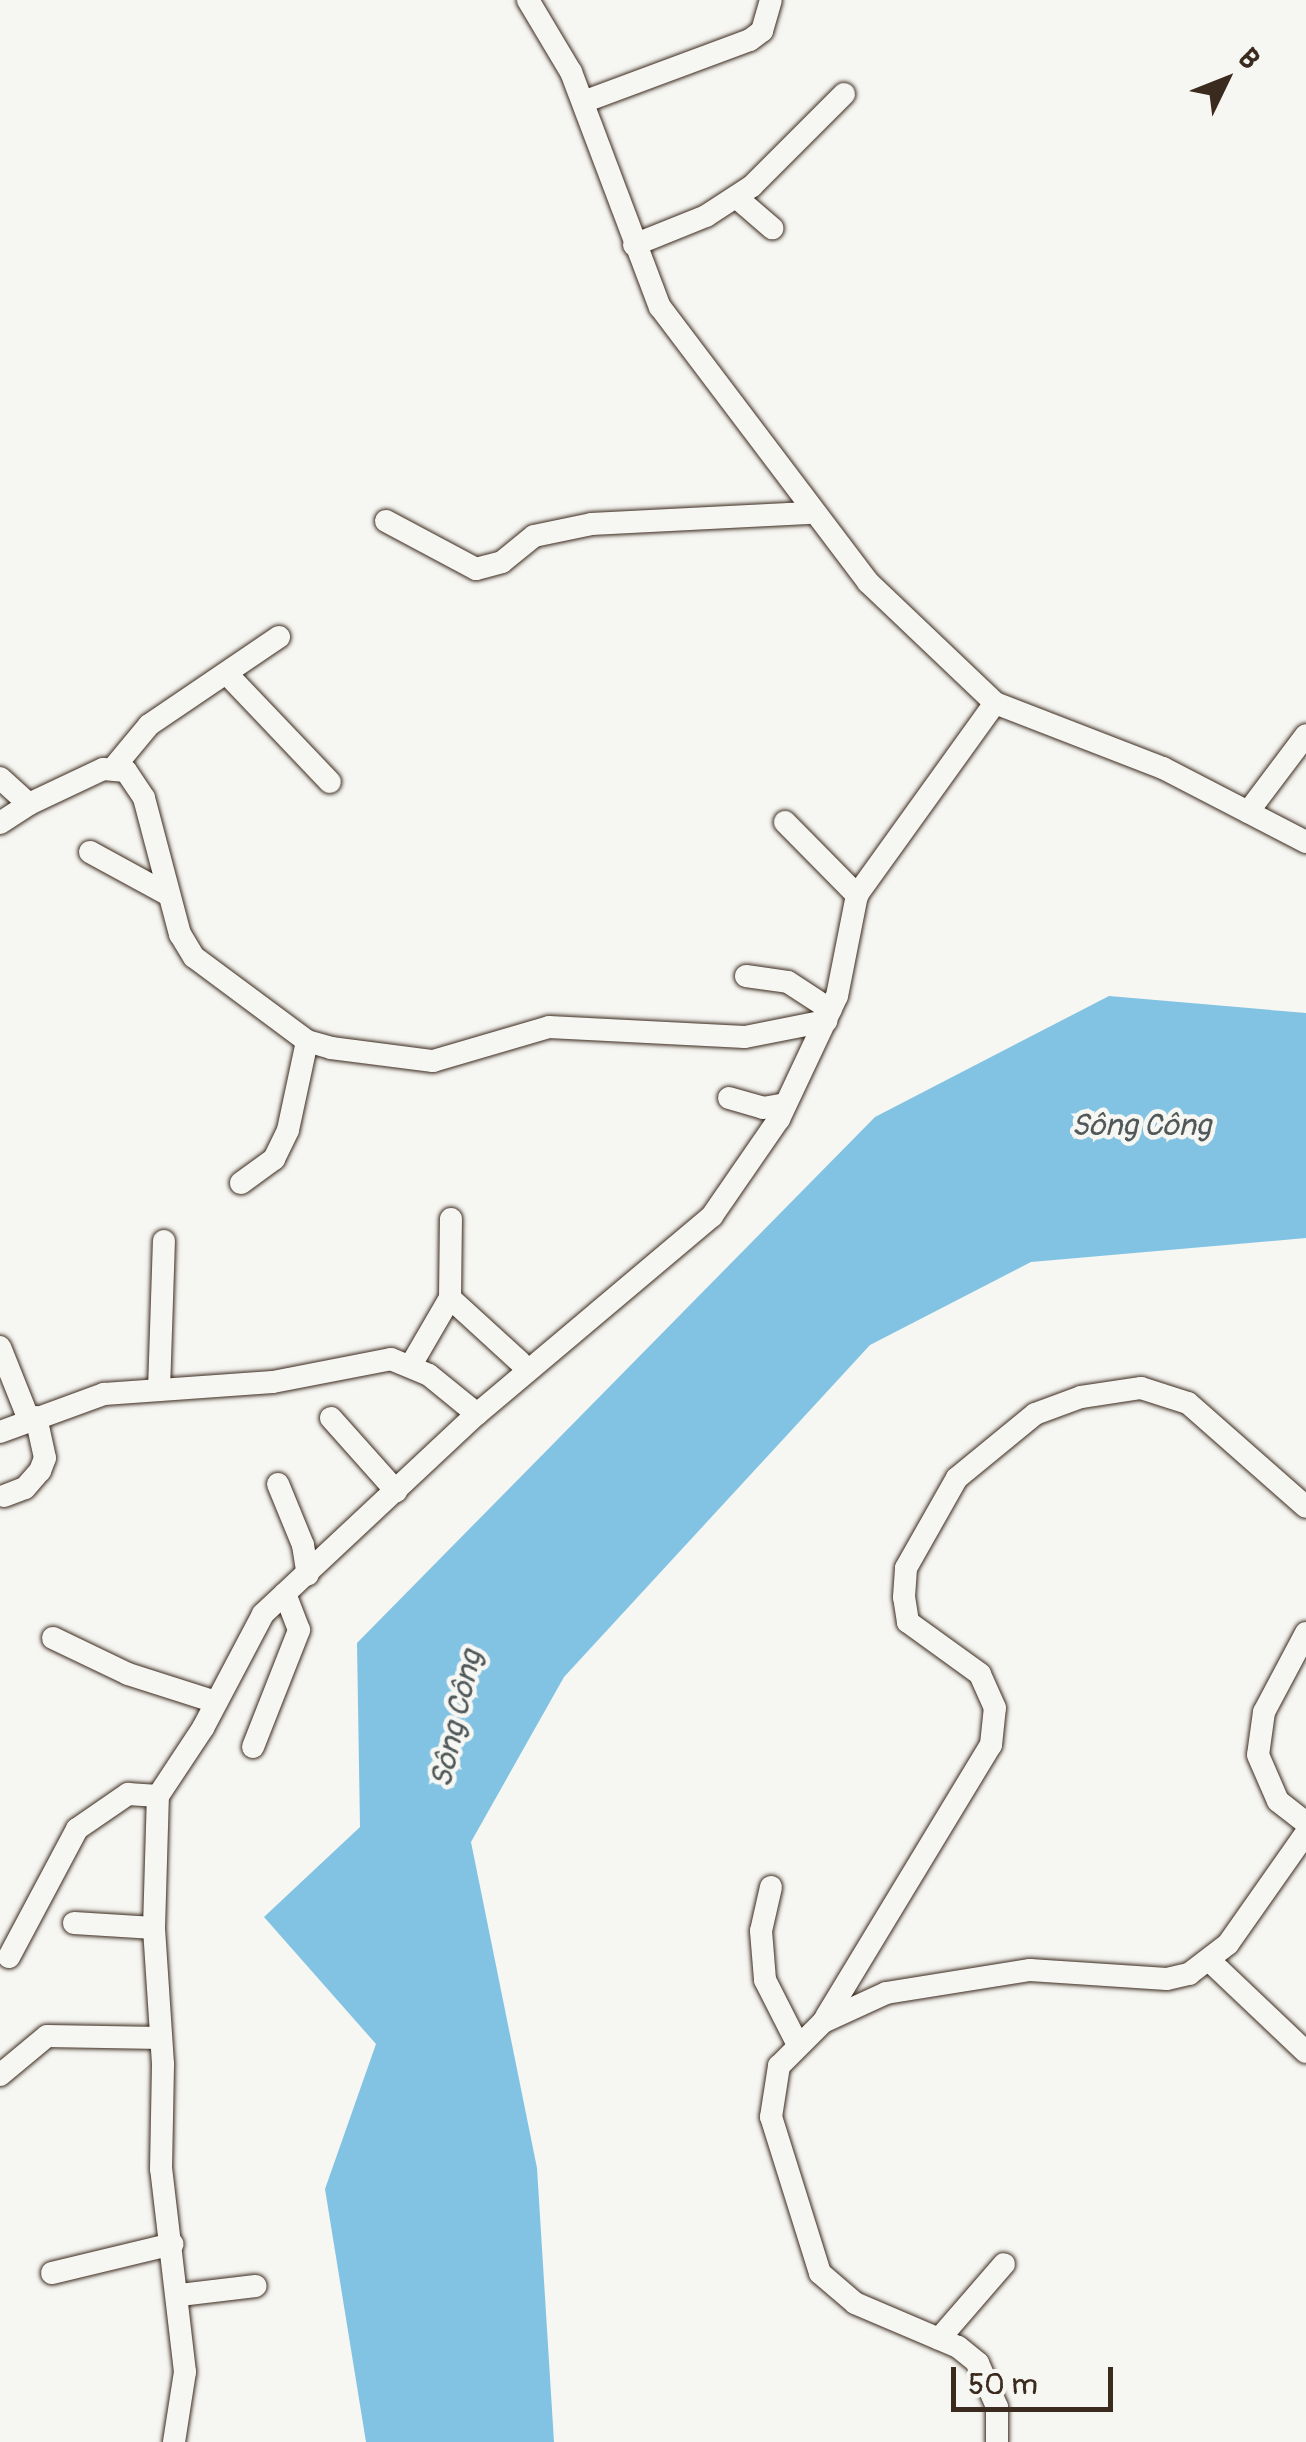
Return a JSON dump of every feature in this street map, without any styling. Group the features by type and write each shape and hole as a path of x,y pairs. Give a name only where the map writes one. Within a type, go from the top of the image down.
{"street":[{"path":"528,0 582,102 660,307 812,513 868,582 995,703 1135,755 1306,842"},
{"path":"582,102 750,40 762,32 772,0"},
{"path":"634,246 736,196 790,153 844,94"},
{"path":"736,196 772,228"},
{"path":"386,521 476,569 502,562 534,536 592,524 812,513"},
{"path":"0,823 29,804 115,766 150,725 279,637"},
{"path":"228,674 330,782"},
{"path":"174,2442 186,2372 180,2295 161,2169 162,2038 154,1928 158,1796 216,1702 255,1626 285,1594 477,1414 698,1233 786,1104 829,1015 857,895 995,703"},
{"path":"1248,812 1306,735"},
{"path":"115,766 126,771 144,798 170,895 194,957 307,1041 433,1061 536,1028 745,1037 829,1015"},
{"path":"0,778 29,804"},
{"path":"785,822 857,895"},
{"path":"90,852 170,895"},
{"path":"746,976 788,982 829,1015"},
{"path":"241,1183 274,1159 288,1130 307,1041"},
{"path":"728,1098 763,1108 786,1104"},
{"path":"411,1365 450,1298 452,1219"},
{"path":"159,1390 164,1241"},
{"path":"450,1298 520,1362"},
{"path":"0,1347 45,1458 40,1471 25,1488 4,1496"},
{"path":"0,1432 80,1399 273,1382 370,1360 411,1365 477,1414"},
{"path":"823,2022 991,1744 996,1708 980,1674 908,1622 904,1597 906,1568 957,1478 1035,1414 1082,1397 1142,1388 1188,1403 1306,1507"},
{"path":"330,1418 396,1491"},
{"path":"278,1484 308,1575"},
{"path":"253,1747 298,1630 285,1594"},
{"path":"996,2442 991,2382 958,2347 855,2304 835,2289 810,2254 771,2116 779,2066 823,2022 886,1993 1030,1970 1167,1979 1210,1961 1304,1825 1278,1800 1258,1755 1264,1712 1306,1633"},
{"path":"53,1638 111,1667 216,1702"},
{"path":"8,1957 78,1829 128,1794 158,1796"},
{"path":"770,1887 760,1931 766,1980 797,2044"},
{"path":"74,1924 154,1928"},
{"path":"1210,1961 1306,2052"},
{"path":"0,2074 47,2036 162,2038"},
{"path":"52,2273 173,2244"},
{"path":"939,2339 1004,2264"},
{"path":"180,2295 255,2286"}],"water":[{"name":"Sông Công","path":"1109,996 1306,1013 1306,1238 1031,1262 870,1345 564,1677 471,1842 537,2168 554,2442 366,2442 325,2189 376,2044 264,1917 360,1827 357,1643 875,1117"}]}
